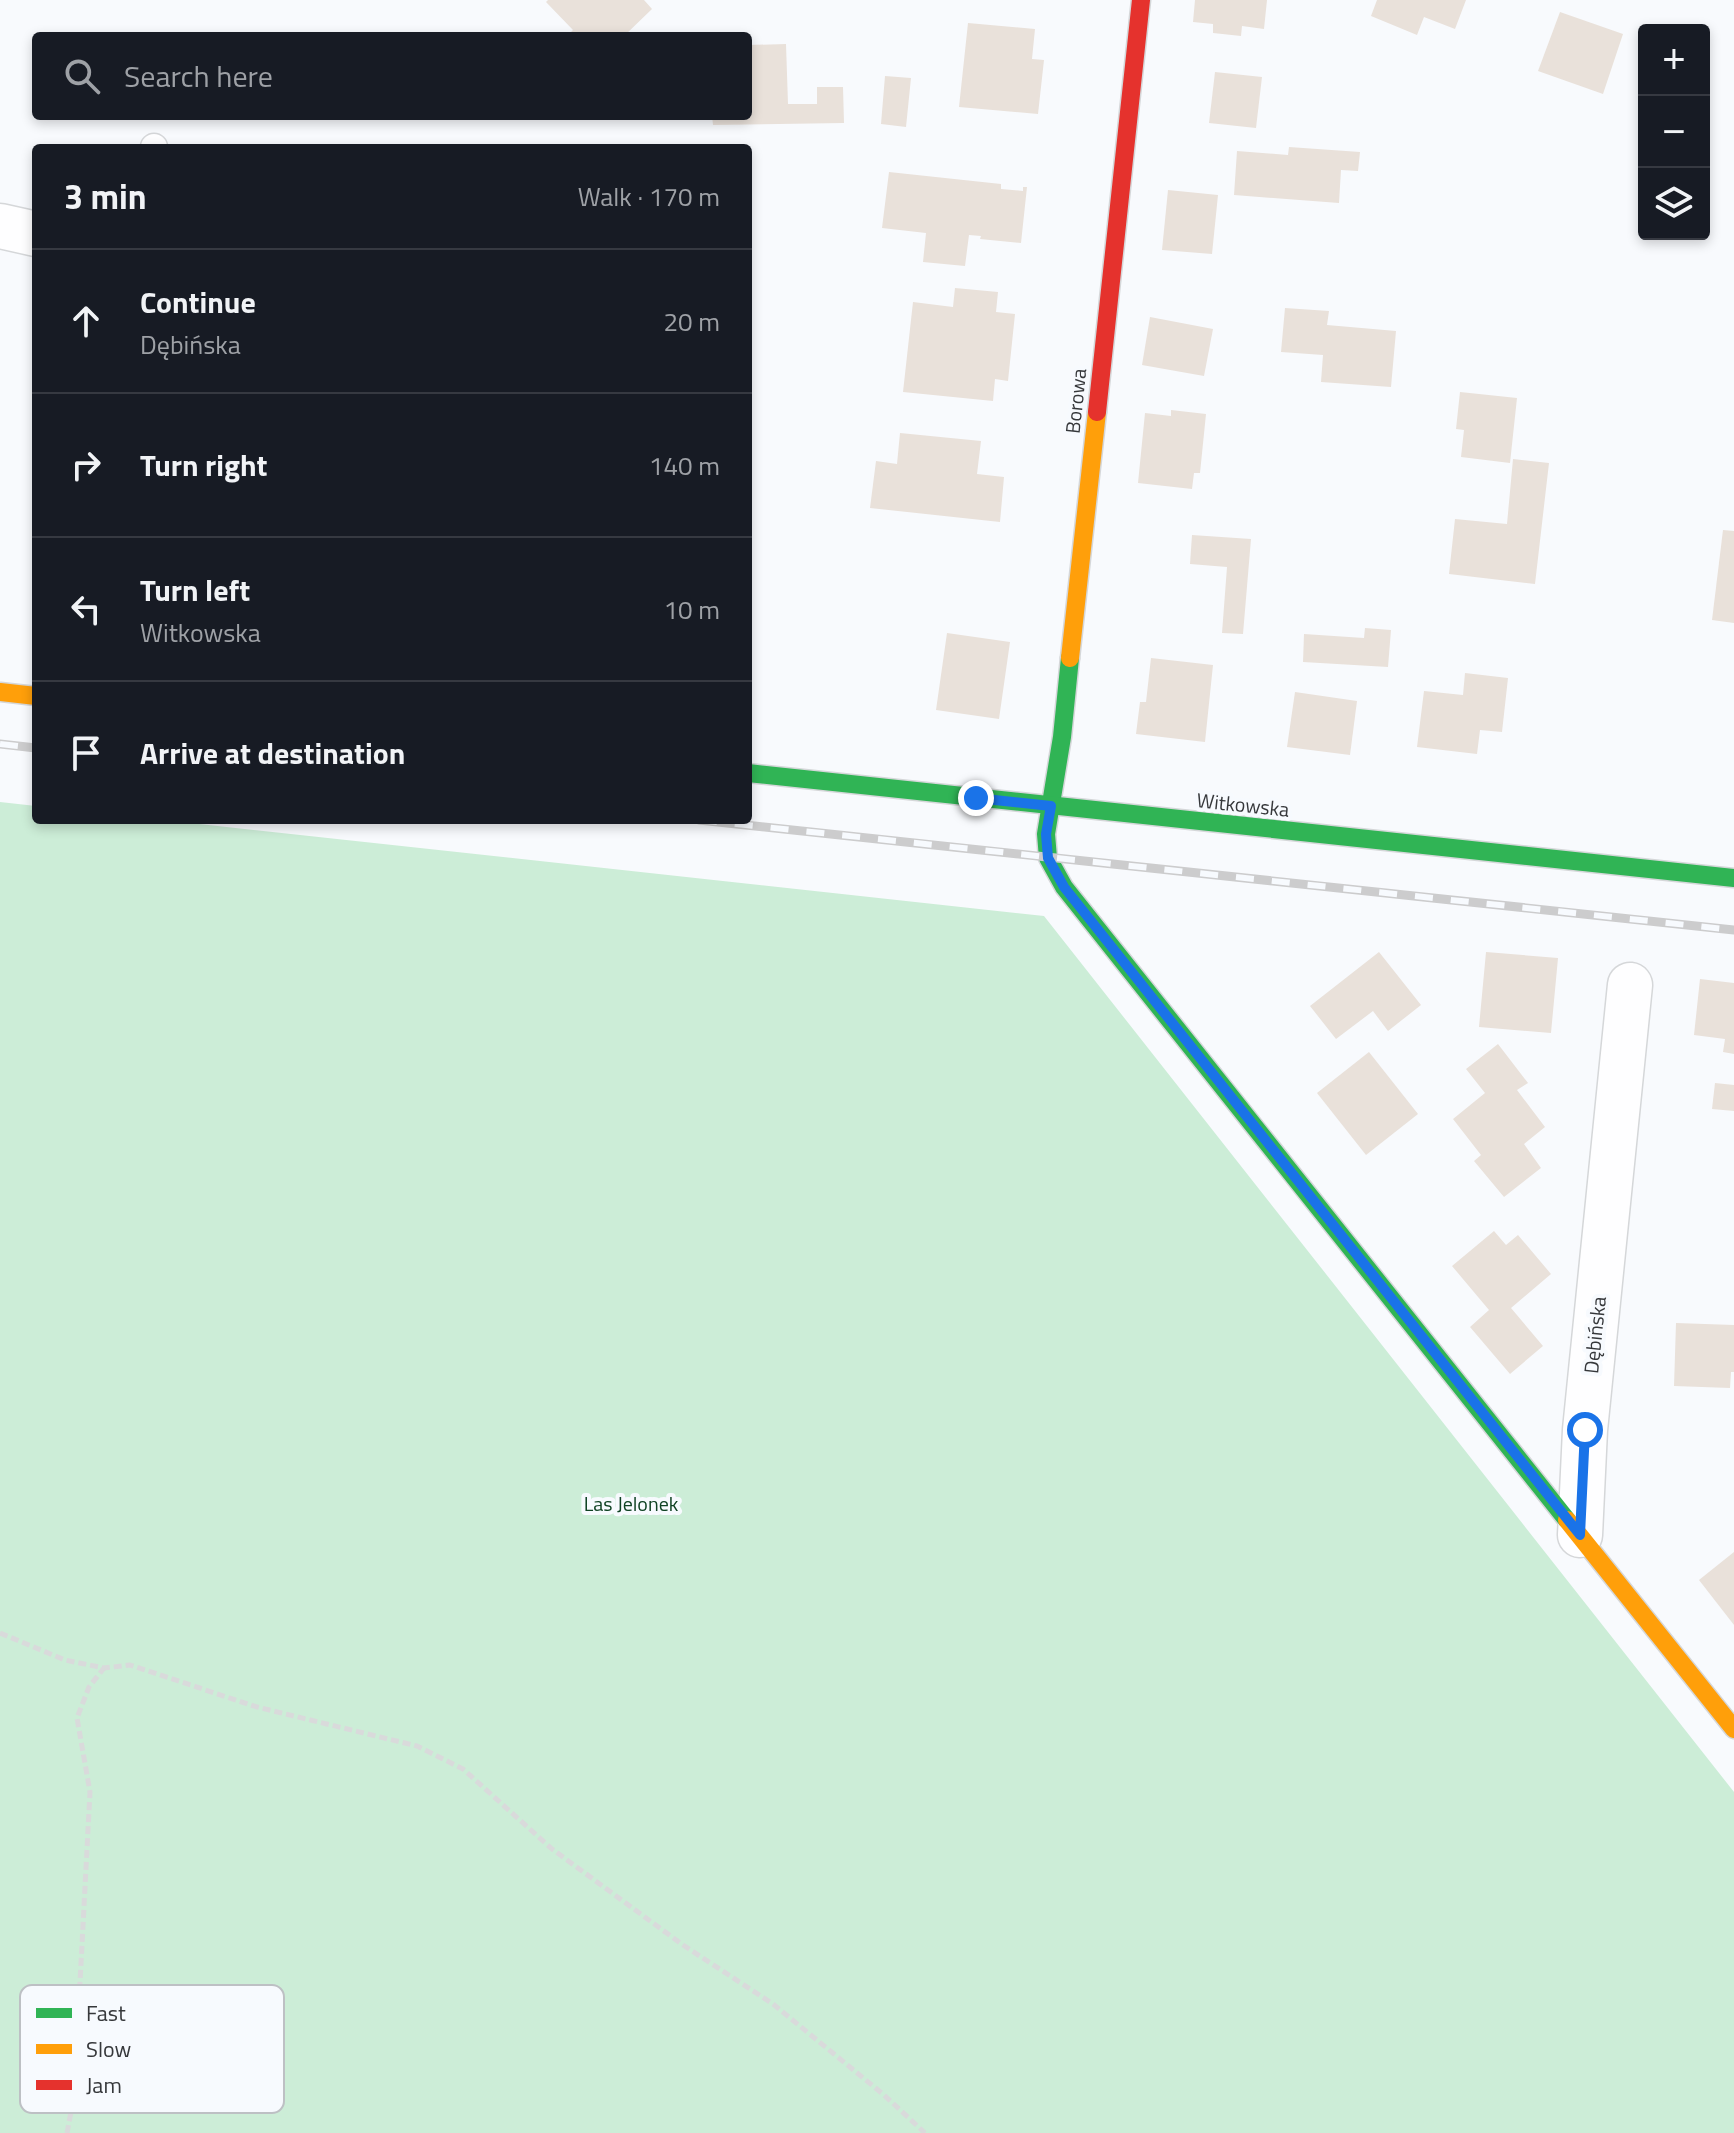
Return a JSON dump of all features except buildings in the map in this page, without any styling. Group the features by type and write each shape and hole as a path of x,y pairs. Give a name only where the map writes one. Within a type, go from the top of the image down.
{"street":[{"name":"Borowa","path":"1141,0 1062,737 1046,834 1048,858 1064,887 1580,1535"},
{"path":"0,226 32,233"},
{"path":"0,692 32,696"},
{"name":"Witkowska","path":"752,773 1734,878"},
{"name":"Dębińska","path":"1580,1535 1585,1430 1630,985"},
{"path":"1580,1535 1734,1729"}],"path":[{"path":"0,1633 65,1660 104,1668 130,1665 257,1707 417,1746 463,1769 552,1849 683,1945 773,2004 884,2095 925,2133"},
{"path":"80,1985 90,1792 77,1718 89,1687 104,1668"},
{"path":"67,2133 71,2113"}],"green space":[{"name":"Las Jelonek","path":"0,802 32,806 32,824 200,824 1044,916 1734,1792 1734,2133 0,2133"}],"railway":[{"path":"0,744 32,748"},
{"path":"737,824 1734,930"}],"traffic: fast":[{"path":"1070,658 1062,737 1046,834 1048,858 1064,887 1567,1520"},
{"path":"752,773 1734,878"}],"traffic: slow":[{"path":"1070,658 1097,412"},
{"path":"0,692 32,696"},
{"path":"1567,1520 1734,1729"}],"traffic: jam":[{"path":"1097,412 1141,0"}],"route":[{"path":"976,798 1051,806 1046,834 1048,858 1064,887 1580,1535 1585,1430"}]}
